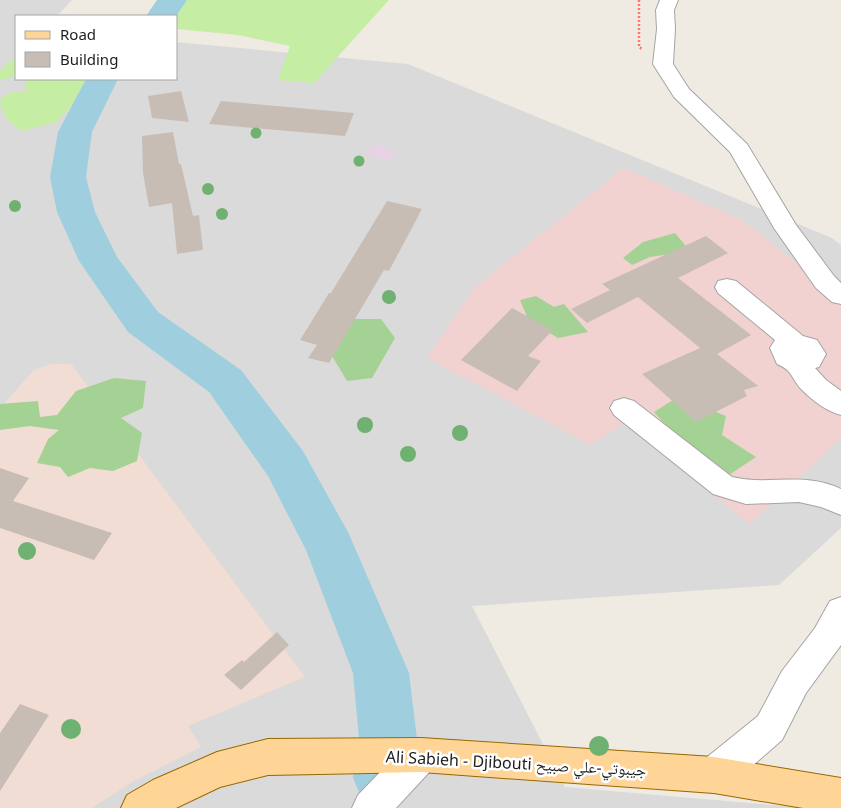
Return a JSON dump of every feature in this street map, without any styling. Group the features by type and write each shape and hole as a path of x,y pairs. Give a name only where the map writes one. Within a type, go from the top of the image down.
{"main road":[{"name":"Ali Sabieh - Djibouti جيبوتي-علي صبيح","path":"140,808 166,793 217,770 268,757 421,755 714,775 841,796"}],"street":[{"path":"669,0 665,10 666,29 663,64 681,94 739,149 786,228 826,282 841,296"},
{"path":"727,287 796,352 804,376 821,392 841,405"},
{"path":"624,408 723,486 746,492 799,490 827,496 841,503"},
{"path":"714,775 770,728 794,682 827,639 841,611"},
{"path":"371,808 421,755"}],"shaded area":[{"path":"0,0 72,0 58,15 15,15 15,80 178,80 178,42 408,64 832,238 841,245 841,528 779,585 472,606 565,787 807,808 0,808"},
{"path":"377,144 399,154 387,162 365,152"},
{"path":"624,168 742,220 841,298 841,438 750,524 623,424 591,445 427,358 475,287"},
{"path":"50,364 71,364 305,677 188,726 201,747 132,782 92,808 0,808 0,408 34,370"}],"green space":[{"path":"187,0 389,0 314,83 278,80 290,46 238,35 178,29 178,15 176,15"},
{"path":"15,59 15,76 0,80 0,71 9,62"},
{"path":"25,80 94,80 57,122 22,131 6,118 0,104 0,99 13,91 27,92"},
{"path":"675,233 690,251 650,257 632,265 623,258 643,242"},
{"path":"536,296 554,307 564,304 588,332 558,338 528,319 520,300"},
{"path":"345,319 381,319 395,338 372,378 347,381 326,346"},
{"path":"114,378 146,381 143,408 121,418 142,433 137,461 113,471 90,468 68,477 60,467 37,463 48,439 59,430 30,426 0,430 0,404 38,401 40,417 57,415 76,391"},
{"path":"678,397 726,416 722,435 756,457 729,475 693,456 654,412"}],"building":[{"path":"181,91 189,122 152,118 148,96"},
{"path":"221,101 354,113 345,136 209,124"},
{"path":"173,132 179,164 181,164 193,216 199,215 203,250 177,254 172,203 149,207 143,173 142,136"},
{"path":"387,201 422,209 389,271 384,270 329,363 308,358 317,345 300,340"},
{"path":"706,236 728,253 678,278 751,335 717,354 758,386 744,390 747,396 696,422 642,374 700,348 638,297 587,323 571,309 610,290 602,284"},
{"path":"512,308 553,330 528,356 541,361 517,391 461,360"},
{"path":"0,468 29,478 13,501 112,533 94,560 0,528"},
{"path":"277,632 289,645 241,690 224,675 242,660 244,662"},
{"path":"20,704 49,715 0,791 0,733"}],"waterway":[{"path":"162,15 172,0"},
{"path":"101,80 75,132 68,177 76,212 99,261 143,322 225,381 286,464 331,549 381,673 388,739 383,778"}]}
